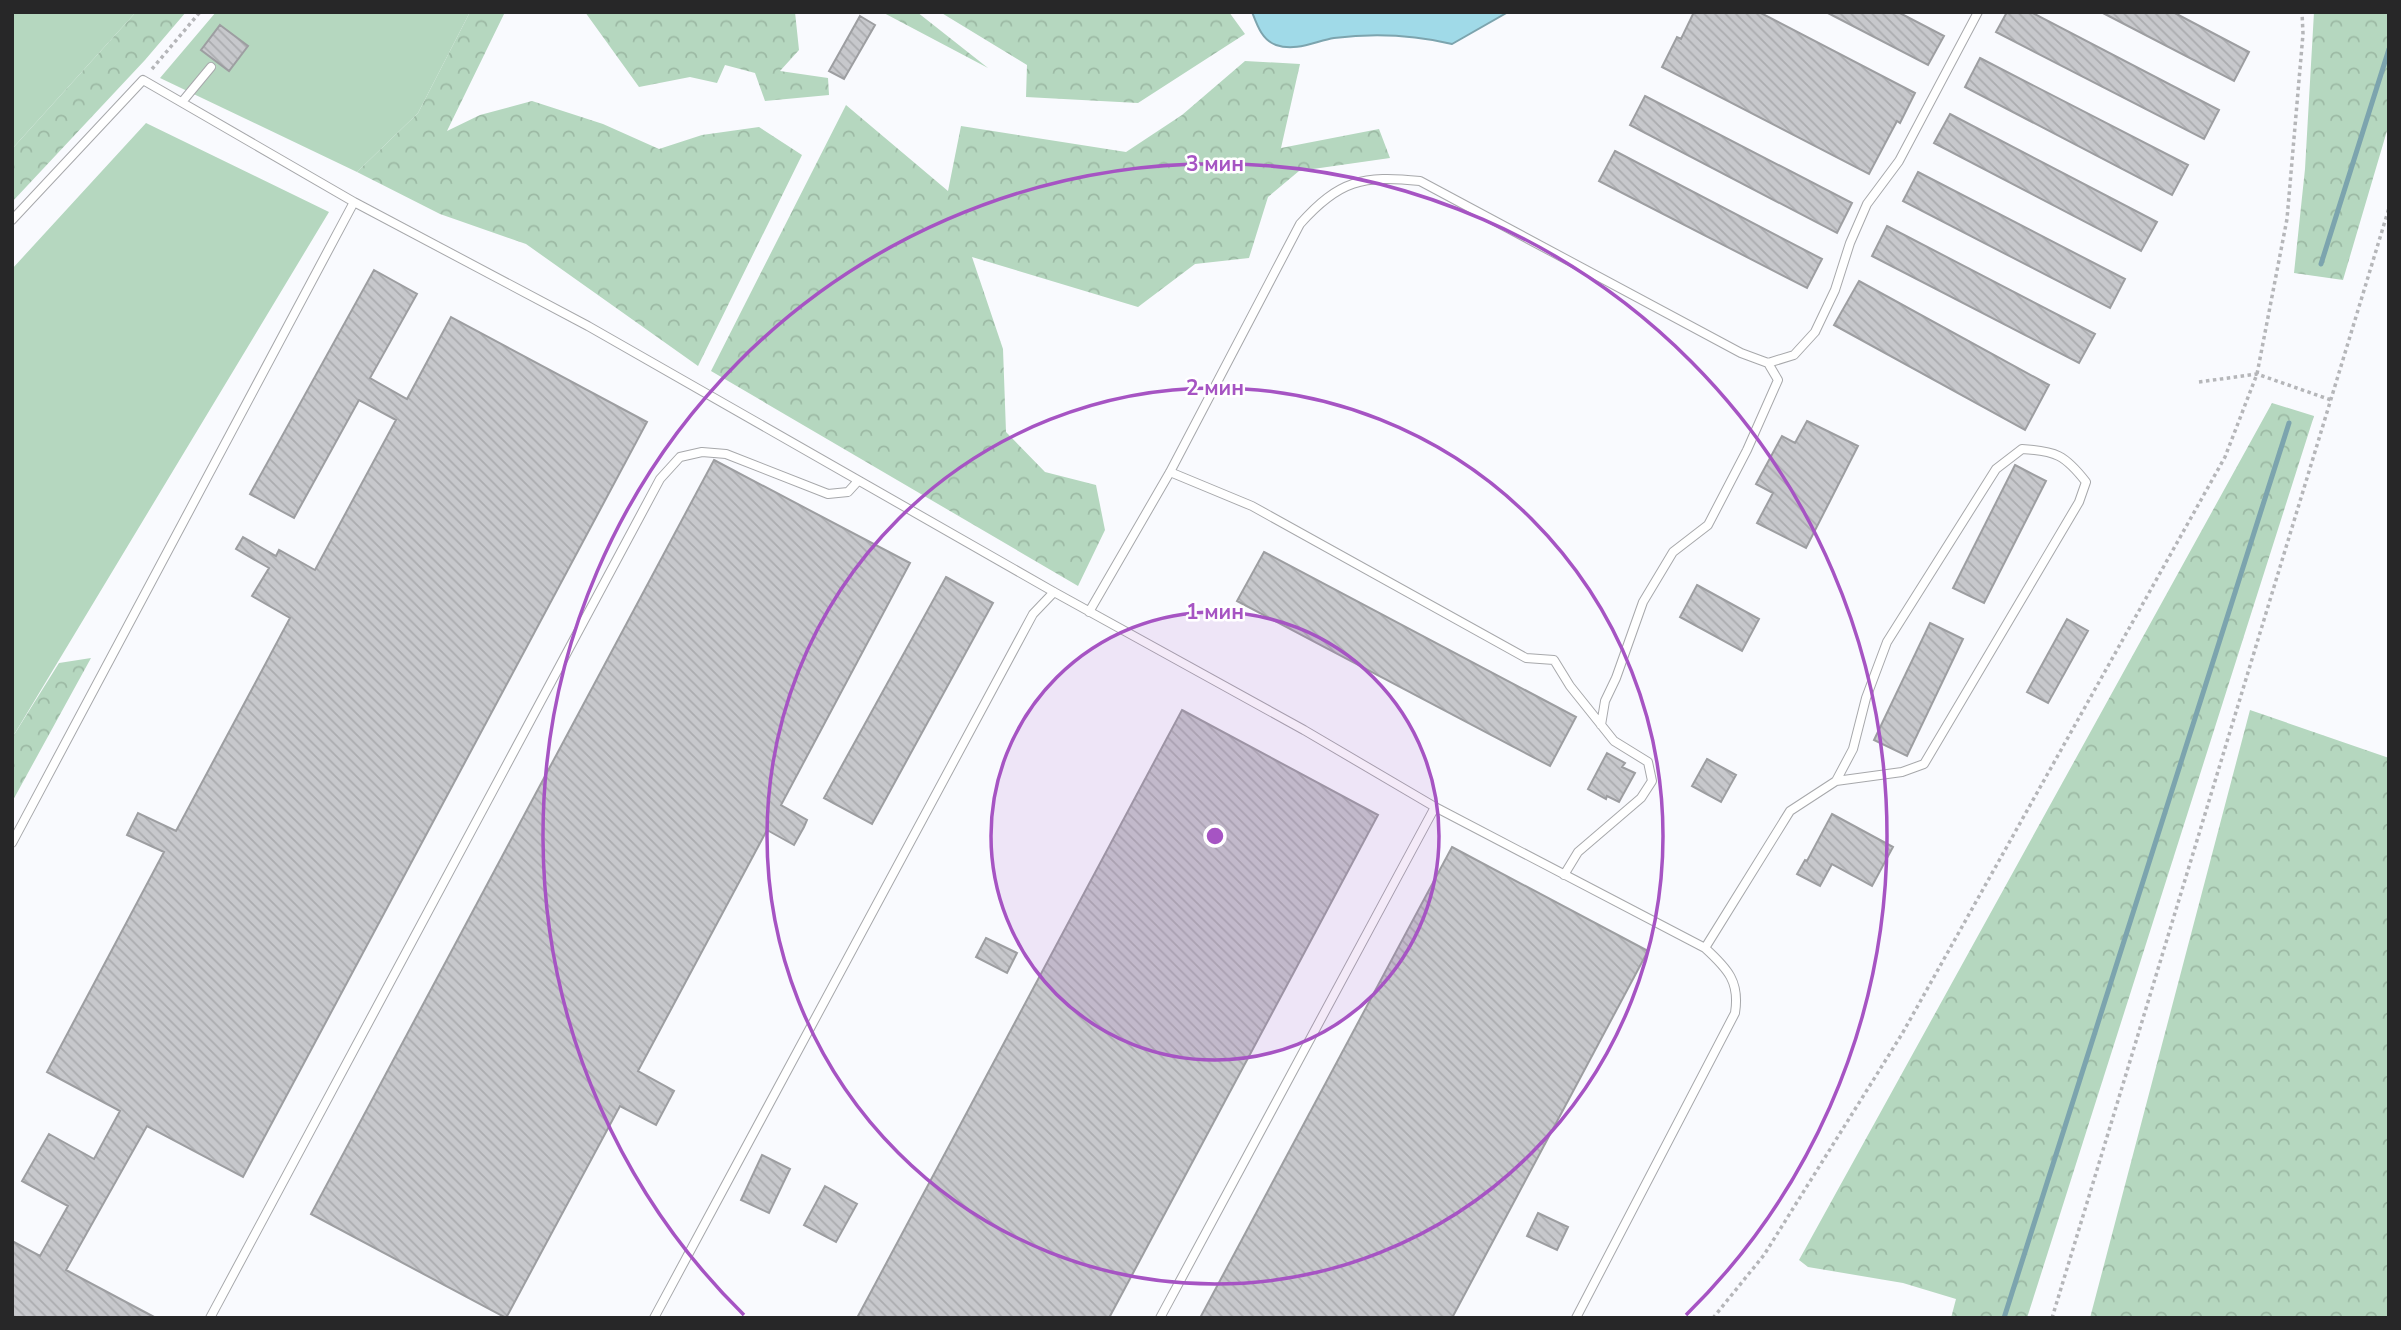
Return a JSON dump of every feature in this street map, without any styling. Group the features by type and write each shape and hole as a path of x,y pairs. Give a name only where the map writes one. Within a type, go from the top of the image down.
{"lane":[{"path":"1089,612 1170,472 1300,224 1321,200 1350,184 1384,177 1420,181 1741,353 1768,363 1794,355 1815,332 1835,290 1850,243 1867,204 1899,161 1978,12"},
{"path":"182,102 211,66"},
{"path":"12,220 143,80 354,202 588,326 1089,612 1304,730 1435,807 1706,948 1725,966 1738,994 1735,1013 1576,1318"},
{"path":"12,843 354,202"},
{"path":"1601,725 1605,701 1643,602 1673,552 1708,525 1747,450 1778,380 1768,363"},
{"path":"1706,948 1790,811 1836,781 1902,772 1924,764 2079,502 2086,482 2070,461 2046,450 2022,449 1996,469 1887,642 1866,698 1853,749 1836,781"},
{"path":"210,1318 660,480 680,457 702,452 726,454 828,494 848,492 859,481"},
{"path":"1170,472 1252,506 1525,658 1554,660 1570,686 1614,741 1648,762 1652,780 1641,798 1578,852 1564,875"},
{"path":"654,1318 1033,614 1054,592"},
{"path":"1160,1318 1435,807"}],"path":[{"path":"143,80 200,12"},
{"path":"1713,1318 1765,1255 1902,1034 2225,457 2258,374 2287,219 2303,34 2302,12"},
{"path":"2052,1318 2389,208"},
{"path":"2199,382 2258,374 2330,400"}],"green space":[{"path":"12,12 136,12 12,149"},
{"path":"136,12 186,12 145,60 12,202 12,149"},
{"path":"216,12 470,12 418,113 357,172 160,78"},
{"path":"470,12 505,12 447,131 480,115 532,101 603,124 659,149 702,135 759,127 802,155 698,366 526,244 440,214 357,172 418,113"},
{"path":"585,12 795,12 799,50 780,71 828,78 829,95 765,101 755,73 725,65 717,83 690,77 639,87"},
{"path":"882,12 917,12 988,68"},
{"path":"940,12 1229,12 1245,34 1138,103 1026,97 1027,65"},
{"path":"2314,12 2389,12 2389,124 2343,280 2294,273 2305,169"},
{"path":"1245,61 1300,64 1281,148 1379,129 1390,158 1299,171 1268,197 1249,258 1195,264 1138,307 972,257 1003,349 1006,432 1045,472 1096,485 1105,530 1078,586 711,371 846,105 948,191 961,126 1126,152 1182,115"},
{"path":"146,123 329,212 12,738 12,269"},
{"path":"2272,403 2314,416 2027,1318 1951,1318 1956,1299 1903,1283 1808,1267 1799,1260"},
{"path":"91,658 12,802 12,738 59,663"},
{"path":"2250,710 2389,758 2389,1318 2090,1318"}],"water":[{"path":"1252,12 1508,12 1452,44 1409,37 1364,36 1283,47 1267,40"}],"building":[{"path":"1694,12 1759,12 1915,93 1869,174 1662,67 1677,37 1681,39"},
{"path":"1826,12 1898,12 1944,36 1928,65"},
{"path":"2007,12 2031,12 2219,110 2204,139 1996,32"},
{"path":"2101,12 2173,12 2249,52 2234,81"},
{"path":"860,16 875,25 844,79 829,71"},
{"path":"220,25 248,46 229,71 201,50"},
{"path":"1980,58 2188,165 2172,195 1965,87"},
{"path":"1645,96 1852,203 1837,233 1630,125"},
{"path":"1950,114 2157,222 2141,251 1934,143"},
{"path":"1615,151 1822,259 1807,288 1599,181"},
{"path":"1918,172 2125,279 2110,308 1903,201"},
{"path":"1887,226 2095,334 2079,363 1872,256"},
{"path":"374,270 417,294 370,378 407,399 451,317 647,422 243,1177 147,1126 66,1270 156,1318 12,1318 12,1241 40,1256 68,1206 22,1181 49,1134 94,1159 120,1111 47,1072 164,852 127,835 138,813 176,831 290,618 252,596 269,568 236,549 243,537 276,556 279,550 315,570 396,420 359,400 294,518 250,494"},
{"path":"1859,281 2049,385 2025,430 1834,325"},
{"path":"1807,421 1858,446 1806,548 1757,523 1773,493 1756,484 1782,436 1795,443"},
{"path":"714,460 910,563 781,805 807,820 804,827 794,845 767,830 638,1071 674,1091 656,1125 620,1106 506,1318 311,1214"},
{"path":"2015,465 2046,481 1984,603 1953,588"},
{"path":"1264,552 1576,717 1550,766 1237,601"},
{"path":"946,577 993,603 872,824 824,798"},
{"path":"1697,585 1759,619 1742,651 1680,617"},
{"path":"2067,619 2088,631 2048,703 2027,692"},
{"path":"1930,623 1963,639 1907,756 1874,740"},
{"path":"1182,710 1378,815 1109,1318 857,1318"},
{"path":"1607,753 1625,763 1622,767 1635,773 1619,802 1607,796 1606,799 1588,789"},
{"path":"1707,759 1736,775 1721,802 1692,786"},
{"path":"1832,814 1893,847 1872,886 1832,864 1820,886 1797,874"},
{"path":"1452,847 1648,951 1452,1318 1200,1318"},
{"path":"986,938 1017,953 1007,973 976,957"},
{"path":"762,1155 790,1169 769,1213 741,1200"},
{"path":"825,1186 857,1204 836,1242 804,1225"},
{"path":"1538,1213 1568,1227 1557,1250 1527,1236"}],"waterway":[{"path":"2321,264 2389,49"},
{"path":"2004,1318 2289,423"}]}
